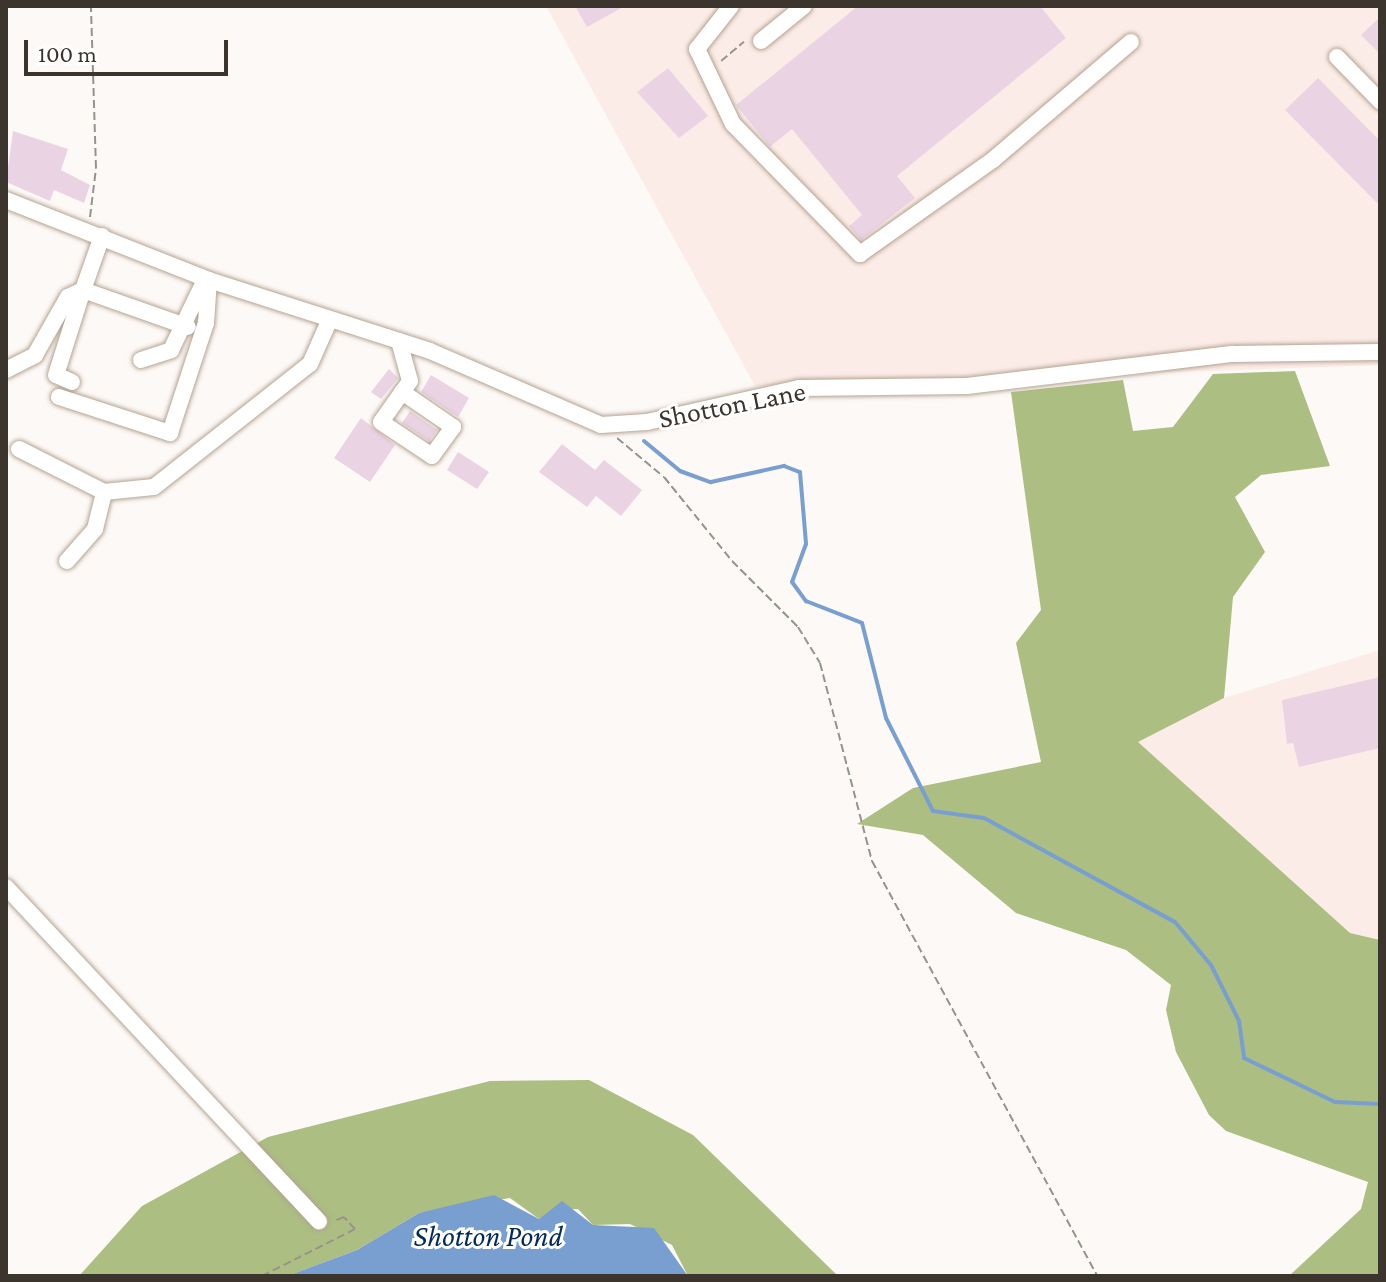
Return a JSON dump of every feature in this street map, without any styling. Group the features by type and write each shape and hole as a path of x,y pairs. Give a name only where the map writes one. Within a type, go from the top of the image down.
{"street":[{"path":"731,6 697,49 733,124 860,254 872,253 982,168 1131,42"},
{"path":"765,37 804,6"},
{"path":"1337,57 1380,101"},
{"name":"Shotton Lane","path":"6,200 86,229 206,279 399,341 601,425 647,422 799,388 967,386 1233,354 1380,352"},
{"path":"72,382 56,375 102,236"},
{"path":"141,360 171,350 188,327 206,279"},
{"path":"59,397 170,433 206,323 206,279"},
{"path":"6,370 35,355 68,297 83,290 188,327"},
{"path":"19,449 104,492 154,487 310,364 330,319"},
{"path":"399,341 410,381 402,392"},
{"path":"67,561 95,529 104,492"},
{"path":"6,887 319,1222"}],"path":[{"path":"86,229 96,168 91,6"},
{"path":"708,71 755,34 765,37"},
{"path":"601,425 664,477 749,580 798,627 820,663 872,861 1097,1276"},
{"path":"262,1276 355,1229 344,1217 319,1222"}],"shaded area":[{"path":"546,6 1380,6 1380,365 755,386"},
{"path":"1380,650 1380,940 1350,933 1137,742 1224,698"}],"green space":[{"path":"1295,371 1330,466 1261,475 1235,497 1265,552 1233,597 1224,698 1138,742 1350,933 1380,940 1380,1276 1289,1276 1361,1209 1368,1182 1226,1131 1209,1115 1176,1052 1166,1010 1171,985 1126,950 1016,913 923,835 857,824 913,788 1041,762 1016,643 1041,610 1011,392 1123,380 1133,431 1173,427 1213,374"},
{"path":"589,1080 693,1135 838,1276 688,1276 672,1245 630,1224 593,1225 578,1209 553,1210 539,1219 510,1198 419,1213 357,1250 287,1276 79,1276 142,1206 268,1137 490,1081"}],"water":[{"name":"Shotton Pond","path":"494,1195 539,1219 562,1201 593,1225 654,1228 688,1276 287,1276 357,1250 419,1213"}],"building":[{"path":"575,6 625,6 587,27"},
{"path":"858,6 1040,6 1066,38 897,176 915,198 861,240 849,226 862,215 792,129 770,147 736,105"},
{"path":"1380,17 1380,54 1361,35"},
{"path":"668,68 708,116 679,138 637,92"},
{"path":"1318,78 1380,141 1380,206 1285,110"},
{"path":"13,131 68,149 61,170 90,185 84,203 54,190 50,201 6,182"},
{"path":"389,369 398,378 381,399 371,392"},
{"path":"431,375 469,398 458,417 421,392"},
{"path":"410,411 437,430 429,441 402,423"},
{"path":"361,418 395,445 370,482 334,458"},
{"path":"562,444 595,470 604,460 642,490 621,516 596,496 587,507 539,472"},
{"path":"458,452 489,472 477,489 447,470"},
{"path":"1380,677 1380,748 1299,767 1293,743 1287,744 1282,700"}],"waterway":[{"path":"644,441 680,471 711,482 784,466 800,472 806,544 792,582 806,601 862,623 886,718 933,811 984,818 1175,922 1211,965 1239,1021 1244,1058 1335,1102 1380,1104"}]}
